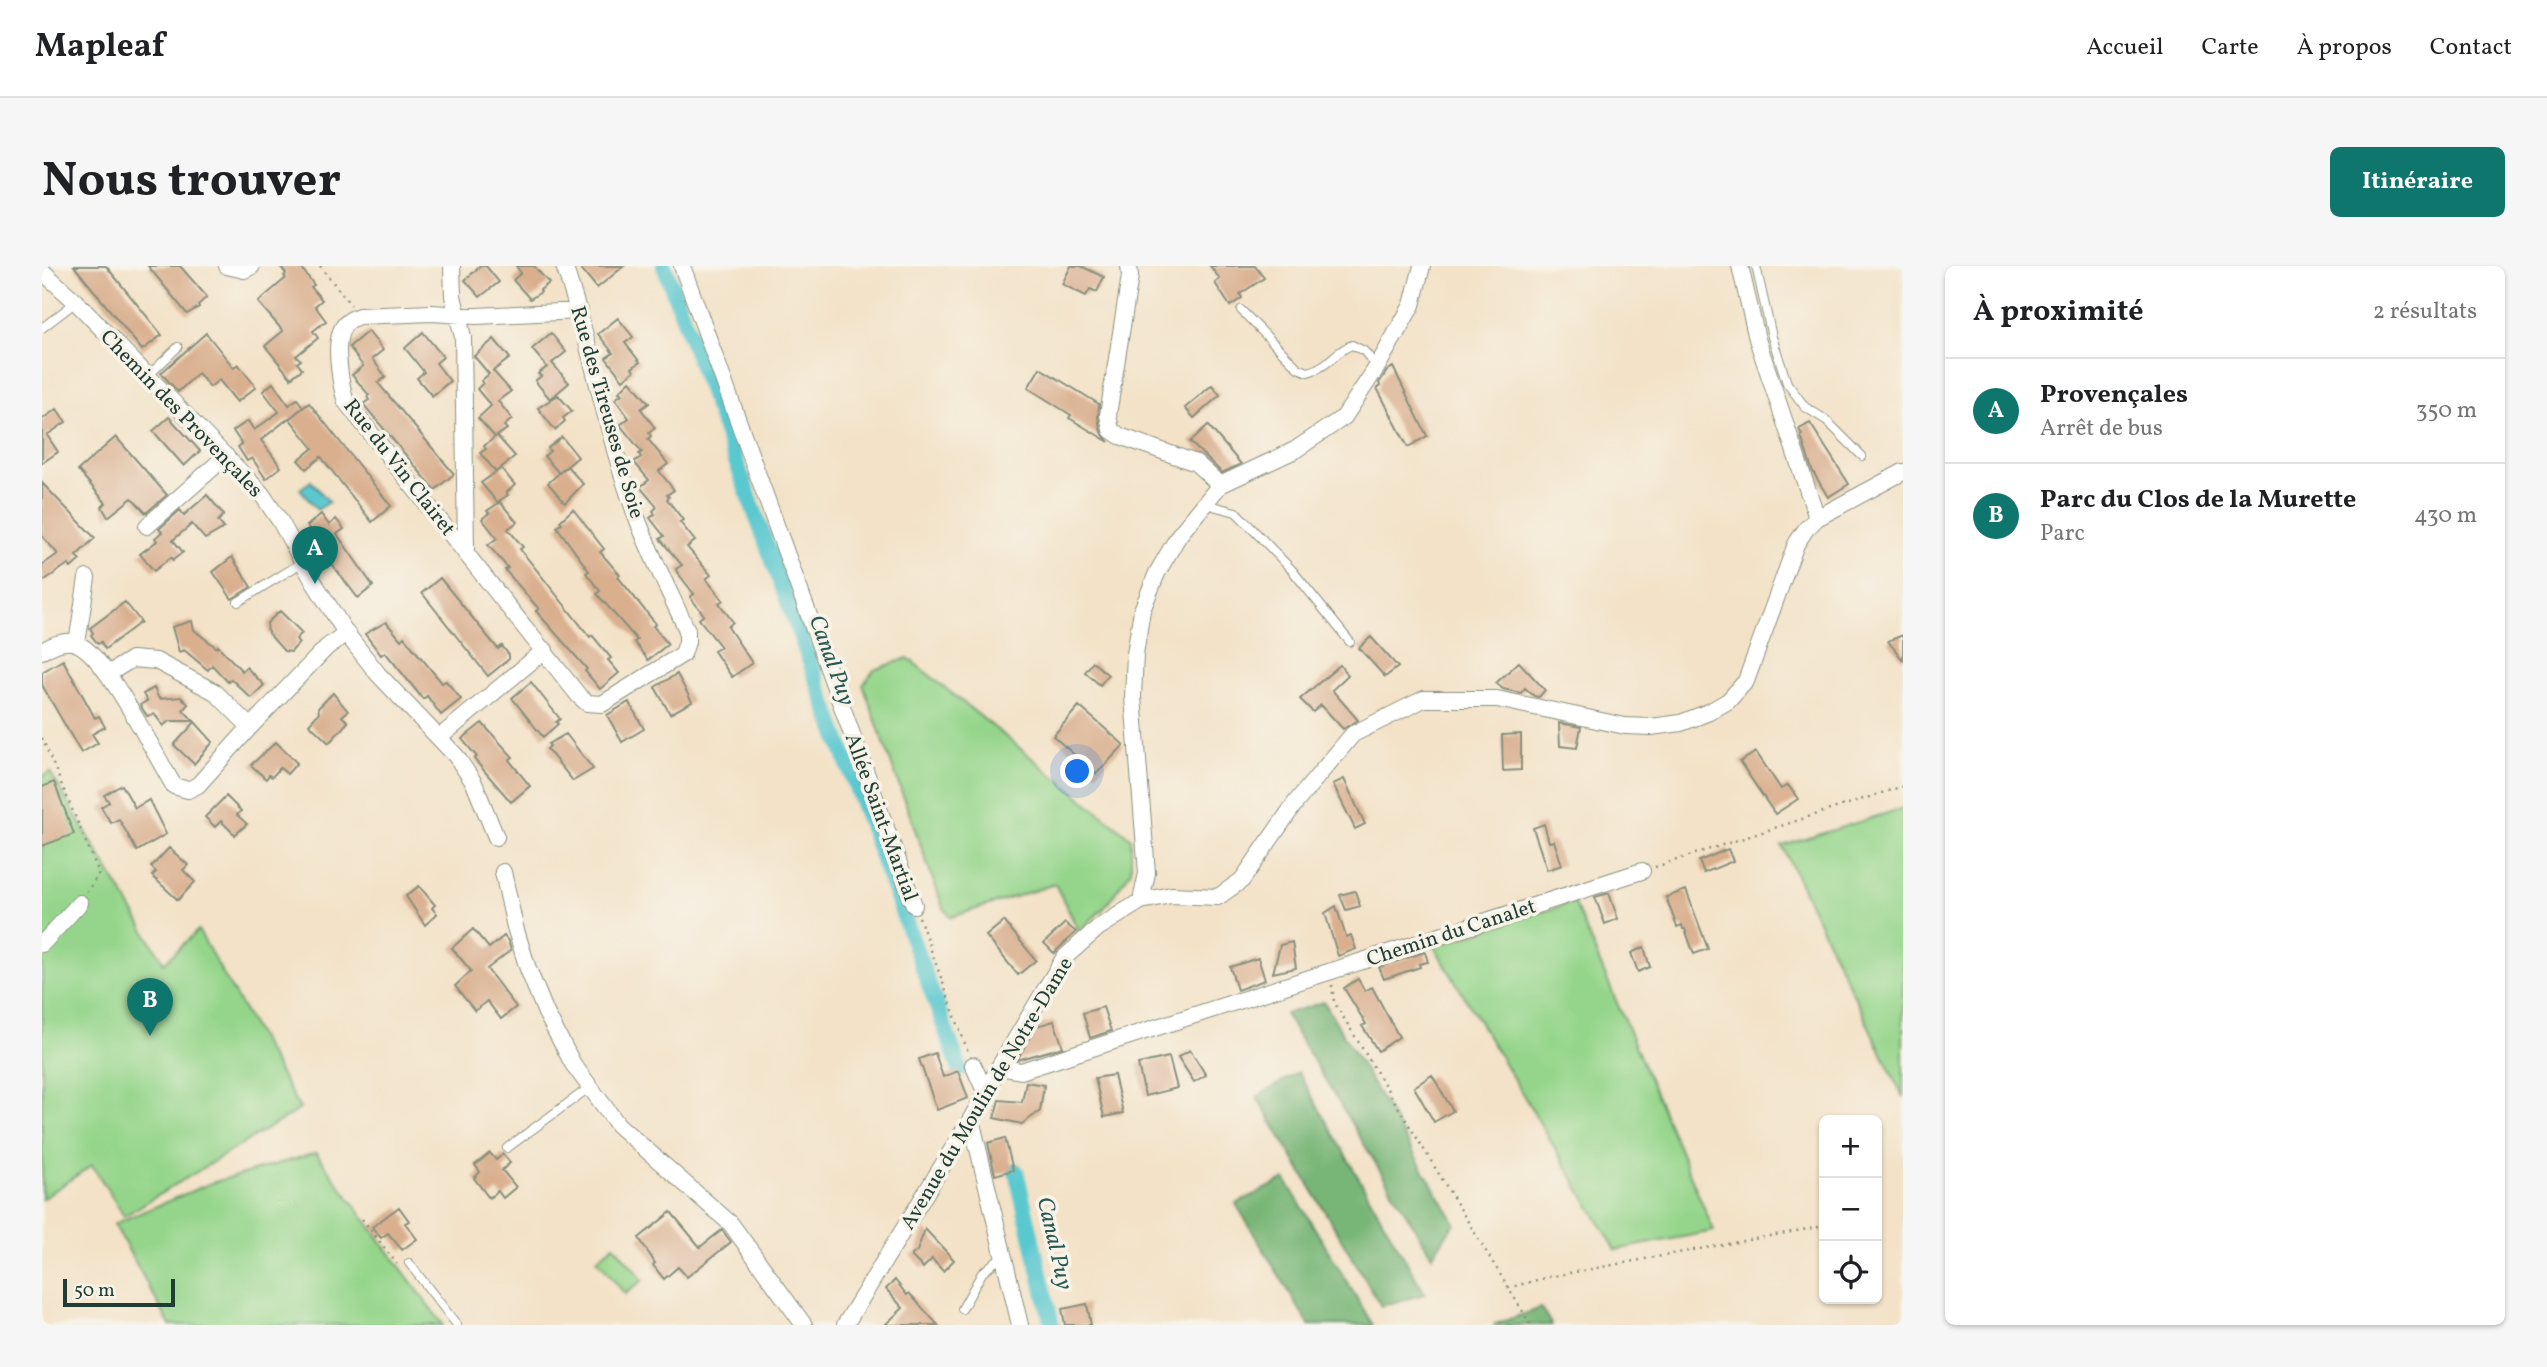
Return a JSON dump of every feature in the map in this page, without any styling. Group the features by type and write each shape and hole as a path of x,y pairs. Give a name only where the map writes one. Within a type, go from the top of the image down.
{"street":[{"path":"227,266 244,270 251,266"},
{"path":"452,266 453,296 463,337 466,551"},
{"name":"Rue des Tireuses de Soie","path":"545,650 579,696 587,703 602,704 683,654 687,642 687,630 636,517 600,397 580,311 564,266"},
{"name":"Allée Saint-Martial","path":"682,266 914,905"},
{"path":"1129,266 1130,276 1108,415 1111,430 1120,436 1196,463 1220,485"},
{"path":"1141,901 1147,873 1133,697 1135,654 1142,610 1157,573 1179,535 1220,485 1295,450 1344,417 1377,367 1412,305 1422,266"},
{"path":"1740,266 1757,339 1817,518"},
{"name":"Chemin des Provençales","path":"42,271 76,302 261,493 346,633 378,674 440,737 474,783 496,837"},
{"path":"359,316 580,311"},
{"name":"Rue du Vin Clairet","path":"359,316 349,320 339,335 341,389 346,402 545,650"},
{"path":"147,526 226,456"},
{"name":"Avenue du Moulin de Notre-Dame","path":"845,1325 971,1119 1064,958 1098,928 1141,901 1171,895 1219,897 1242,880 1296,802 1353,734 1424,699 1497,699 1625,726 1651,727 1681,723 1709,712 1728,701 1746,681 1796,544 1806,529 1817,518 1903,472"},
{"path":"77,643 87,578"},
{"path":"42,651 61,642 77,643 98,660 174,786 188,790 198,785 327,647 346,633"},
{"path":"440,737 545,650"},
{"path":"108,674 132,659 156,661 215,692 250,727"},
{"name":"Chemin du Canalet","path":"999,1067 1021,1070 1642,871"},
{"path":"503,872 515,927 528,969 546,1013 573,1064 618,1125 731,1224 804,1325"},
{"path":"42,944 80,902"},
{"path":"973,1065 985,1091"},
{"path":"971,1119 1020,1325"}],"lane":[{"path":"1756,266 1769,327 1787,383 1805,407 1826,420 1862,456"},
{"path":"42,328 76,302"},
{"path":"1241,310 1298,368 1308,372 1322,368 1343,348 1352,345 1364,351 1377,367"},
{"path":"147,377 178,347"},
{"path":"1205,504 1236,512 1292,570 1350,642"},
{"path":"238,602 303,562"},
{"path":"507,1148 590,1087"},
{"path":"962,1308 982,1273 1003,1255"},
{"path":"409,1263 457,1325"}],"path":[{"path":"320,266 359,316"},
{"path":"42,738 99,873 80,902"},
{"path":"1642,871 1903,786"},
{"name":"Allée Saint-Martial","path":"914,905 973,1065"},
{"path":"1329,971 1334,1002 1531,1325"},
{"path":"1508,1288 1548,1277 1819,1227"}],"green space":[{"path":"908,658 1131,838 1131,871 1104,908 1079,931 1055,884 951,917 943,907 863,685 874,670"},
{"path":"50,772 164,963 198,930 300,1109 124,1216 92,1165 42,1199 42,777"},
{"path":"1903,808 1903,1097 1782,846"},
{"path":"1574,902 1714,1231 1616,1250 1434,946"},
{"path":"1324,1002 1455,1223 1432,1256 1285,1014"},
{"path":"1298,1072 1425,1294 1381,1306 1257,1097"},
{"path":"316,1153 443,1325 170,1325 114,1224 211,1183"},
{"path":"1285,1179 1373,1325 1309,1325 1236,1204"},
{"path":"614,1245 643,1280 625,1294 597,1259"},
{"path":"1541,1308 1552,1325 1493,1325"}],"water":[{"path":"311,481 329,502 317,510 300,489"}],"building":[{"path":"74,266 106,266 162,335 142,350"},
{"path":"148,266 180,266 207,297 199,307 187,314"},
{"path":"280,266 300,266 314,285 311,287 322,300 315,306 326,321 313,331 318,338 296,356 301,360 297,363 302,369 291,378 265,346 283,331 258,302 286,278"},
{"path":"480,266 486,266 499,282 480,297 465,280"},
{"path":"516,266 534,266 549,283 530,299 513,280 521,273"},
{"path":"579,266 624,266 597,288"},
{"path":"1071,266 1081,266 1104,277 1097,292 1090,289 1086,296 1062,284"},
{"path":"1210,266 1255,266 1264,278 1240,294 1242,298 1230,306 1215,283 1220,279"},
{"path":"618,318 633,337 625,343 640,362 623,380 606,358 613,353 598,334"},
{"path":"368,331 383,350 372,359 386,377 378,383 454,474 435,490 363,404 369,400 369,395 352,375 363,366 349,347"},
{"path":"423,332 443,357 436,363 450,381 432,396 417,378 424,372 405,348"},
{"path":"206,333 234,368 238,364 256,387 237,402 219,380 210,387 198,373 178,392 161,373"},
{"path":"551,333 566,352 552,363 569,383 550,399 535,381 541,376 538,374 547,367 532,349"},
{"path":"494,339 510,358 493,371 511,391 498,401 512,419 504,426 507,429 497,436 515,456 496,472 480,453 495,437 478,418 491,406 477,389 489,374 474,356"},
{"path":"1393,367 1427,436 1408,447 1377,388 1387,371"},
{"path":"1040,368 1099,404 1101,432 1109,442 1069,418 1071,415 1028,388"},
{"path":"630,381 649,403 641,409 655,428 649,433 651,436 648,439 668,464 659,471 674,490 667,495 667,499 695,541 687,547 711,575 706,579 723,600 719,603 733,622 728,627 752,663 732,677 714,651 721,647 699,619 704,615 690,597 694,594 677,572 676,569 682,565 660,539 664,536 650,518 657,507 640,487 649,480 634,462 641,457 639,454 642,452 620,425 629,418 615,399 622,394 619,392"},
{"path":"273,383 289,405 297,399 303,407 290,418 309,403 391,506 372,522 321,457 306,469 298,460 313,448 289,418 261,440 281,467 266,479 252,458 247,461 238,447 242,444 233,431 248,421 254,430 279,412 263,391"},
{"path":"1212,385 1220,395 1194,418 1185,408"},
{"path":"558,395 572,411 555,430 538,408"},
{"path":"57,409 66,422 47,435 58,452 42,463 42,419"},
{"path":"169,417 200,451 184,466 153,431"},
{"path":"1810,423 1849,484 1828,497 1812,470 1799,429"},
{"path":"1208,425 1241,464 1222,473 1190,442"},
{"path":"116,437 167,495 146,513 132,498 108,517 102,507 106,503 78,470"},
{"path":"562,437 578,457 559,473 544,456 550,451 548,448"},
{"path":"567,466 583,484 565,503 548,483"},
{"path":"501,468 515,485 506,493 508,495 497,502 481,483"},
{"path":"42,483 95,538 76,556 80,560 71,568 68,564 42,582 42,565 58,554 42,536"},
{"path":"207,495 224,515 218,521 224,528 205,539 192,524 173,540 183,552 173,560 171,557 154,571 140,554 157,541 155,538 162,532 159,529 180,510 184,515"},
{"path":"500,502 517,522 508,529 523,547 520,549 590,637 592,635 611,658 608,660 619,673 600,689 585,671 587,669 536,611 539,609 505,570 508,568 488,545 497,538 482,519 489,513 487,511"},
{"path":"573,509 604,549 600,552 620,575 618,577 656,624 653,626 668,644 648,660 634,642 637,640 597,594 600,591 586,573 589,571 557,527"},
{"path":"321,514 329,525 336,519 344,529 337,534 373,586 358,598 315,542 318,540 307,526"},
{"path":"232,557 251,587 232,599 213,572"},
{"path":"440,578 498,649 502,646 509,655 509,659 488,676 422,593"},
{"path":"125,602 141,622 105,649 101,642 98,644 91,635 93,633 90,628"},
{"path":"280,611 302,633 296,639 299,643 291,652 284,651 268,633 267,623"},
{"path":"192,621 194,630 217,648 218,646 242,671 246,667 264,685 251,698 231,679 228,682 212,665 208,670 184,650 179,652 172,627"},
{"path":"386,622 401,640 404,637 442,683 446,681 461,699 441,715 427,696 423,699 385,652 381,655 365,634"},
{"path":"1903,635 1903,660 1888,641"},
{"path":"1371,637 1398,667 1385,677 1359,648"},
{"path":"63,660 95,718 99,716 105,727 92,734 98,743 81,753 42,685 42,672"},
{"path":"1093,662 1108,675 1100,685 1085,672"},
{"path":"1519,662 1545,690 1539,697 1525,688 1521,693 1503,689 1496,683"},
{"path":"1340,665 1348,675 1332,690 1358,720 1343,729 1321,705 1313,712 1300,699"},
{"path":"677,674 692,702 670,714 655,687"},
{"path":"531,682 560,719 543,737 512,698"},
{"path":"154,688 159,699 181,697 188,704 183,710 194,721 169,721 163,726 155,714 147,716 140,705 147,701 143,694"},
{"path":"333,693 348,711 342,716 348,722 329,743 309,724 319,713 318,708"},
{"path":"629,702 644,729 622,742 607,715"},
{"path":"1079,706 1124,745 1096,774 1053,736"},
{"path":"195,722 213,742 194,764 174,745"},
{"path":"482,723 513,757 509,760 530,786 511,802 474,759 477,757 462,739"},
{"path":"1559,723 1581,727 1577,748 1560,746"},
{"path":"566,734 593,769 573,781 547,749 550,746 548,744"},
{"path":"1521,734 1521,770 1503,771 1502,735"},
{"path":"276,742 297,763 287,774 280,768 272,777 269,775 266,779 251,765"},
{"path":"1756,752 1781,789 1788,785 1798,799 1775,814 1740,762"},
{"path":"1344,779 1365,824 1355,829 1333,784"},
{"path":"54,782 74,834 42,846 42,787"},
{"path":"122,785 135,808 149,800 166,834 137,851 119,819 111,823 101,807 109,802 104,795"},
{"path":"226,796 241,811 237,815 247,824 235,835 221,821 215,827 205,817"},
{"path":"1544,824 1549,842 1554,841 1562,865 1547,870 1533,828"},
{"path":"169,848 188,865 183,870 195,882 178,900 152,876 156,872 151,867"},
{"path":"1728,849 1733,861 1704,873 1699,861"},
{"path":"419,886 435,905 432,908 437,914 425,925 406,896"},
{"path":"1686,890 1708,949 1694,954 1685,929 1682,925 1677,927 1666,897"},
{"path":"1355,891 1360,906 1346,910 1340,895"},
{"path":"1609,893 1618,919 1605,924 1595,897"},
{"path":"1336,906 1346,937 1351,935 1356,949 1338,956 1325,913"},
{"path":"1004,921 1036,960 1018,975 986,936"},
{"path":"1065,923 1076,932 1054,953 1044,943"},
{"path":"473,929 489,948 504,936 511,950 487,969 516,1007 501,1019 487,1001 475,1011 455,986 471,971 452,948"},
{"path":"1292,942 1296,968 1273,973 1280,945"},
{"path":"1644,947 1650,967 1638,972 1631,953"},
{"path":"1425,952 1428,962 1384,979 1379,967"},
{"path":"1258,958 1265,980 1237,990 1230,967"},
{"path":"1358,979 1365,991 1372,987 1399,1037 1378,1051 1362,1026 1366,1024 1344,988"},
{"path":"1103,1007 1111,1031 1090,1038 1083,1013"},
{"path":"1054,1021 1063,1047 1017,1060 1037,1024"},
{"path":"1190,1050 1206,1075 1194,1082 1178,1057"},
{"path":"935,1053 943,1077 958,1071 968,1098 937,1110 919,1059"},
{"path":"1169,1057 1177,1088 1145,1096 1138,1064"},
{"path":"1114,1075 1123,1113 1104,1117 1095,1078"},
{"path":"1432,1075 1453,1111 1434,1122 1414,1087"},
{"path":"1026,1082 1044,1085 1040,1111 1022,1124 994,1118 999,1100 1022,1102"},
{"path":"1005,1138 1013,1170 995,1175 988,1143"},
{"path":"490,1153 496,1160 503,1154 510,1163 502,1170 516,1187 503,1198 498,1191 489,1198 474,1178 480,1172 475,1165"},
{"path":"399,1207 409,1221 405,1223 417,1239 402,1250 388,1233 381,1238 372,1227"},
{"path":"671,1212 700,1247 722,1230 731,1242 687,1277 678,1267 664,1279 653,1265 655,1263 639,1238"},
{"path":"925,1229 954,1260 943,1271 932,1259 923,1268 911,1256 917,1251"},
{"path":"895,1280 938,1325 885,1325 903,1308 886,1289"},
{"path":"1087,1304 1091,1325 1065,1325 1062,1309"}],"waterway":[{"name":"Canal Puy","path":"664,266 960,1069"},
{"name":"Canal Puy","path":"1016,1171 1052,1325"}],"place":[{"name":"Provençales","path":"315,584"},
{"name":"Parc du Clos de la Murette","path":"150,1036"}]}
